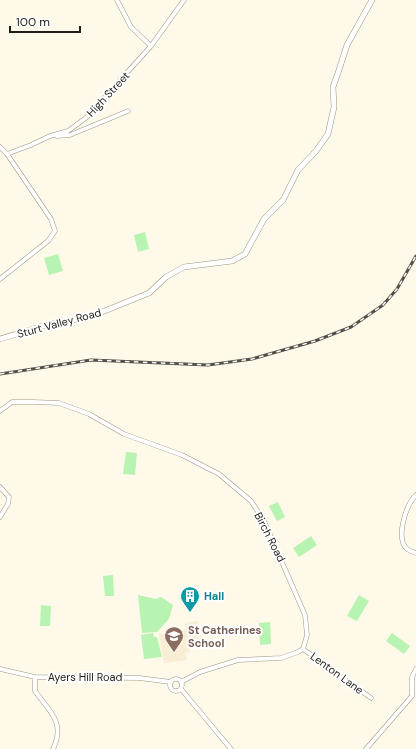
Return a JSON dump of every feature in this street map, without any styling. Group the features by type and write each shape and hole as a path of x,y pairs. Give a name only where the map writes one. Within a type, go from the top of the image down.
{"street":[{"path":"117,0 131,27 151,46"},
{"name":"High Street","path":"7,154 32,146 50,136 68,131 87,117 151,46 184,0"},
{"name":"Sturt Valley Road","path":"0,339 46,325 83,318 102,312 149,293 166,277 184,267 232,261 245,254 264,220 283,200 298,170 316,152 328,134 334,107 333,87 347,45 372,0"},
{"path":"50,136 70,136 128,111"},
{"path":"0,147 7,154 51,219 55,231 48,241 0,280"},
{"name":"Birch Road","path":"0,411 12,402 58,403 89,414 124,434 182,454 219,474 251,501 273,541 305,615 307,635 303,649"},
{"path":"0,487 9,497 8,504 0,517"},
{"path":"416,495 406,512 402,529 403,541 407,548 416,553"},
{"path":"181,682 200,672 238,660 280,658 303,649"},
{"name":"Lenton Lane","path":"303,649 371,698"},
{"name":"Ayers Hill Road","path":"0,669 35,677 139,678 171,682"},
{"path":"366,749 412,696 412,677 416,669"},
{"path":"35,677 34,691 54,716 58,728 57,742 53,749"},
{"path":"181,682 176,679 171,682 170,686 174,691 181,689"},
{"path":"181,682 181,689 231,749"}],"shaded area":[{"path":"198,621 202,644 189,646 190,652 186,653 187,660 164,663 159,634 186,630 185,623"}],"green space":[{"path":"145,232 149,249 138,252 134,235"},
{"path":"58,254 63,271 49,275 44,258"},
{"path":"126,452 137,453 135,475 123,474"},
{"path":"278,502 285,517 277,521 269,506"},
{"path":"311,536 317,545 299,557 293,548"},
{"path":"113,575 114,596 105,596 103,576"},
{"path":"138,595 156,599 161,597 173,605 169,619 157,632 142,633"},
{"path":"359,595 369,601 357,621 347,616"},
{"path":"41,605 51,606 50,626 40,626"},
{"path":"270,622 271,644 260,645 259,623"},
{"path":"153,633 154,637 157,637 162,657 144,659 141,635"},
{"path":"392,633 410,646 404,654 386,641"}],"railway":[{"path":"0,374 91,360 208,365 252,359 315,341 351,327 383,305 397,289 416,256"}],"place":[{"name":"Hall","path":"190,613"},
{"name":"St Catherines School","path":"174,653"}]}
